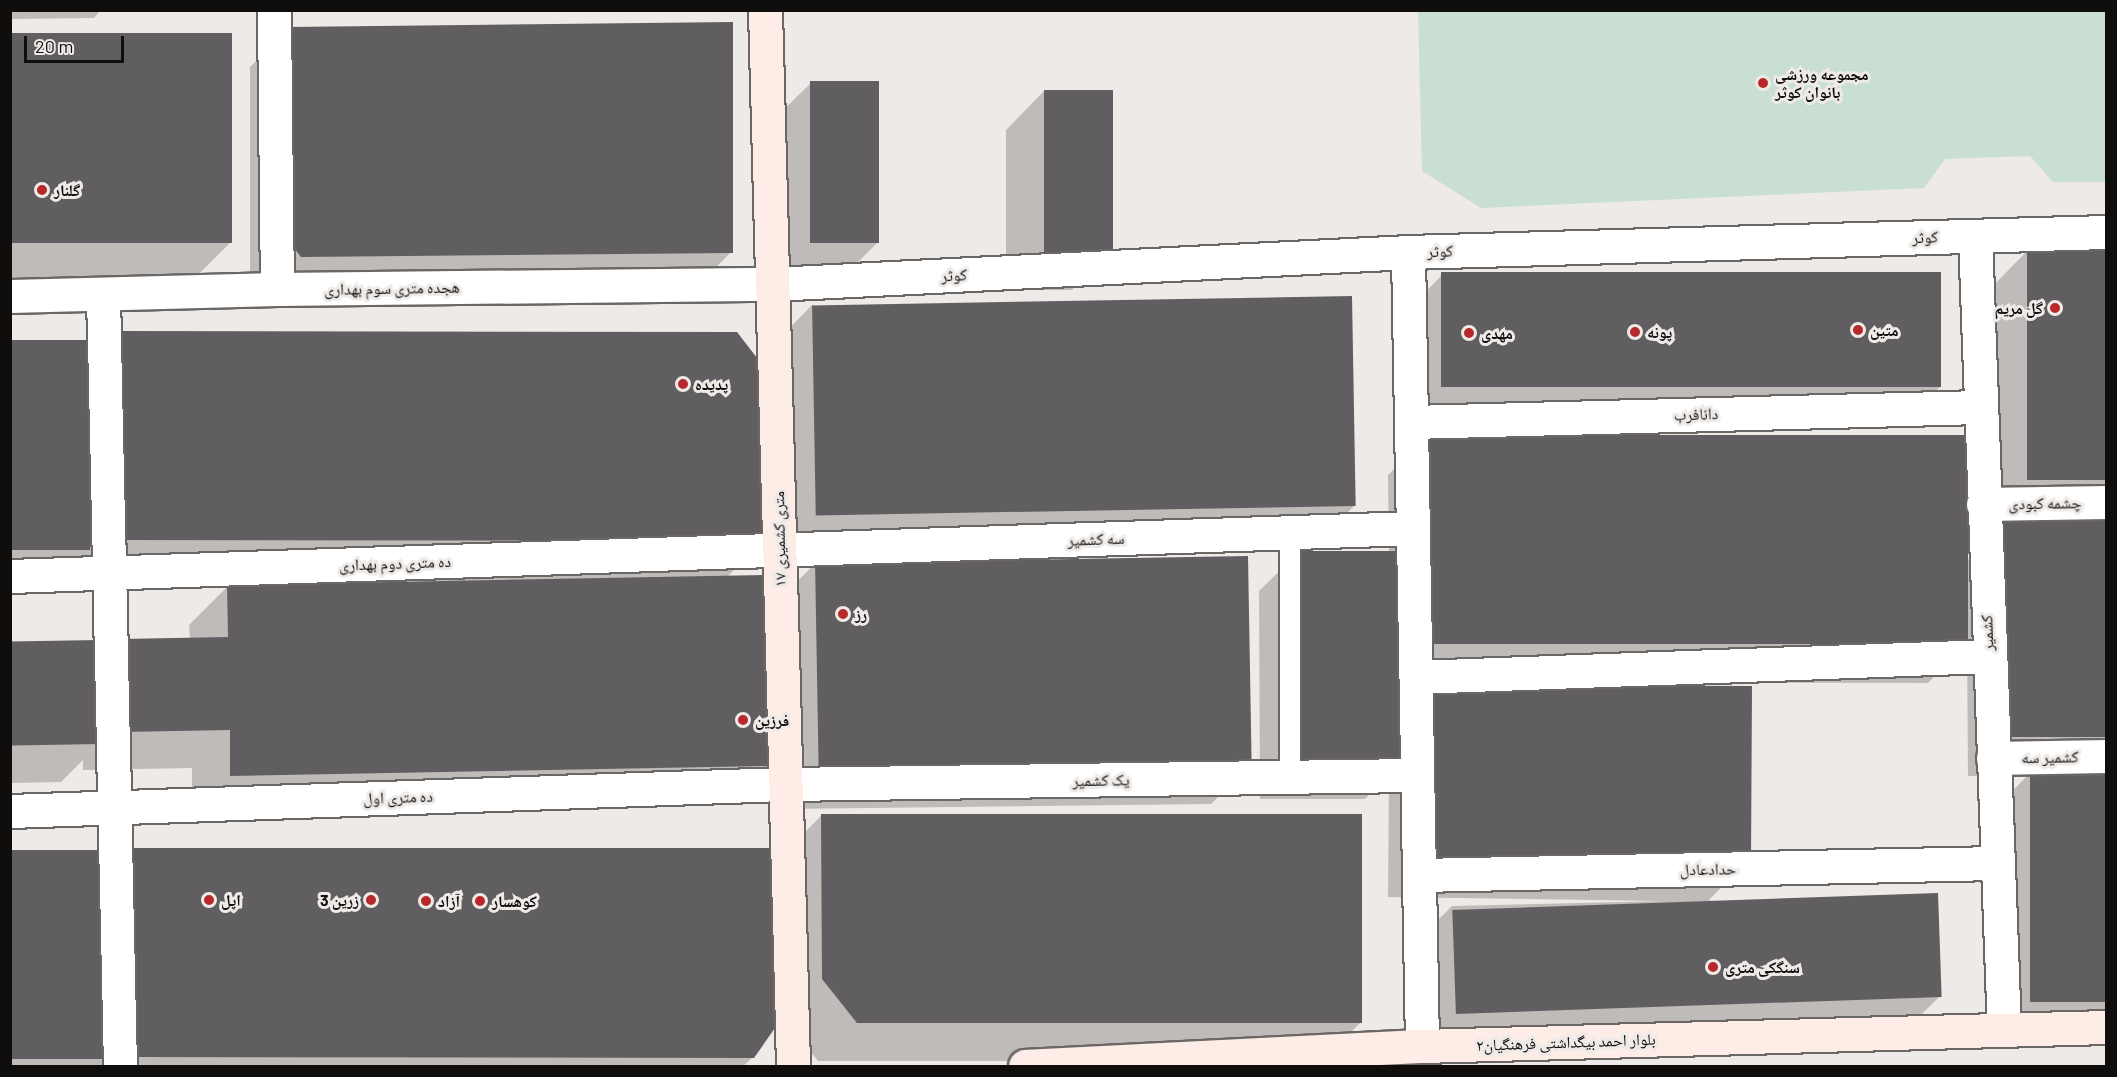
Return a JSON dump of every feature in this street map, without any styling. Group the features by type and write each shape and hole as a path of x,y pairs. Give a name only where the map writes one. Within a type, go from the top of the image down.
{"main road":[{"name":"۱۷ متری کشمیری","path":"765,10 793,1066"},
{"name":"بلوار احمد بیگداشتی فرهنگیان۲","path":"1025,1066 1238,1060 1422,1046 2106,1027"}],"street":[{"path":"274,10 277,289"},
{"name":"کوثر","path":"773,285 1408,252 2106,232"},
{"name":"کشمیر","path":"1976,236 1988,656 2004,1029"},
{"path":"1408,252 1422,1046"},
{"name":"هجده متری سوم بهداری","path":"10,296 277,289 773,285"},
{"path":"103,294 120,1066"},
{"name":"دانافرب","path":"1411,422 1981,407"},
{"name":"چشمه کبودی","path":"1983,504 2106,502"},
{"name":"سه کشمیر","path":"779,550 1413,528"},
{"name":"ده متری دوم بهداری","path":"10,576 779,550"},
{"path":"1416,677 1988,656"},
{"name":"کشمیر سه","path":"1993,758 2106,756"},
{"name":"یک کشمیر","path":"785,784 1417,775"},
{"name":"ده متری اول","path":"10,811 785,784"},
{"name":"حدادعادل","path":"1419,874 1997,863"}],"lane":[{"path":"1290,532 1290,777"}],"green space":[{"name":"مجموعه ورزشی بانوان کوثر","path":"1418,11 2106,11 2106,182 2053,182 2030,156 1945,159 1924,188 1481,208 1422,171"}],"building":[{"path":"733,22 733,253 301,257 288,240 288,27"},
{"path":"10,33 232,33 232,243 10,243"},
{"path":"810,81 879,81 879,243 810,243"},
{"path":"1044,90 1113,90 1113,252 1044,252"},
{"path":"2027,249 2106,249 2106,480 2027,480"},
{"path":"1441,272 1941,272 1941,387 1441,387"},
{"path":"1352,296 1356,506 816,515 812,305"},
{"path":"115,331 737,332 764,367 765,541 116,540"},
{"path":"10,340 90,340 90,550 10,550"},
{"path":"1426,435 1968,435 1968,644 1426,644"},
{"path":"2005,520 2106,520 2106,737 2005,737"},
{"path":"1297,551 1405,551 1405,761 1297,761"},
{"path":"1248,556 1252,766 819,774 815,564"},
{"path":"768,575 770,766 230,776 230,730 121,732 120,639 228,637 227,585"},
{"path":"99,640 101,744 12,746 10,642"},
{"path":"1443,685 1752,686 1751,860 1426,859 1427,699"},
{"path":"2030,771 2106,771 2106,1002 2030,1002"},
{"path":"821,814 1362,814 1362,1023 857,1023 822,979"},
{"path":"127,848 777,848 777,1025 754,1058 128,1057"},
{"path":"10,850 110,850 110,1059 10,1059"},
{"path":"1938,893 1942,997 1456,1014 1452,910"}],"place":[{"name":"مجموعه ورزشی بانوان کوثر","path":"1763,83"},
{"name":"گلنار","path":"42,190"},
{"name":"گل مریم","path":"2055,308"},
{"name":"متین","path":"1858,330"},
{"name":"پونه","path":"1635,332"},
{"name":"مهدی","path":"1469,333"},
{"name":"پدیده","path":"683,384"},
{"name":"رز","path":"843,614"},
{"name":"فرزین","path":"743,720"},
{"name":"اپل","path":"209,900"},
{"name":"زرین 3","path":"371,900"},
{"name":"آزاد","path":"426,901"},
{"name":"کوهسار","path":"480,901"},
{"name":"سنگکی متری","path":"1713,967"}]}
